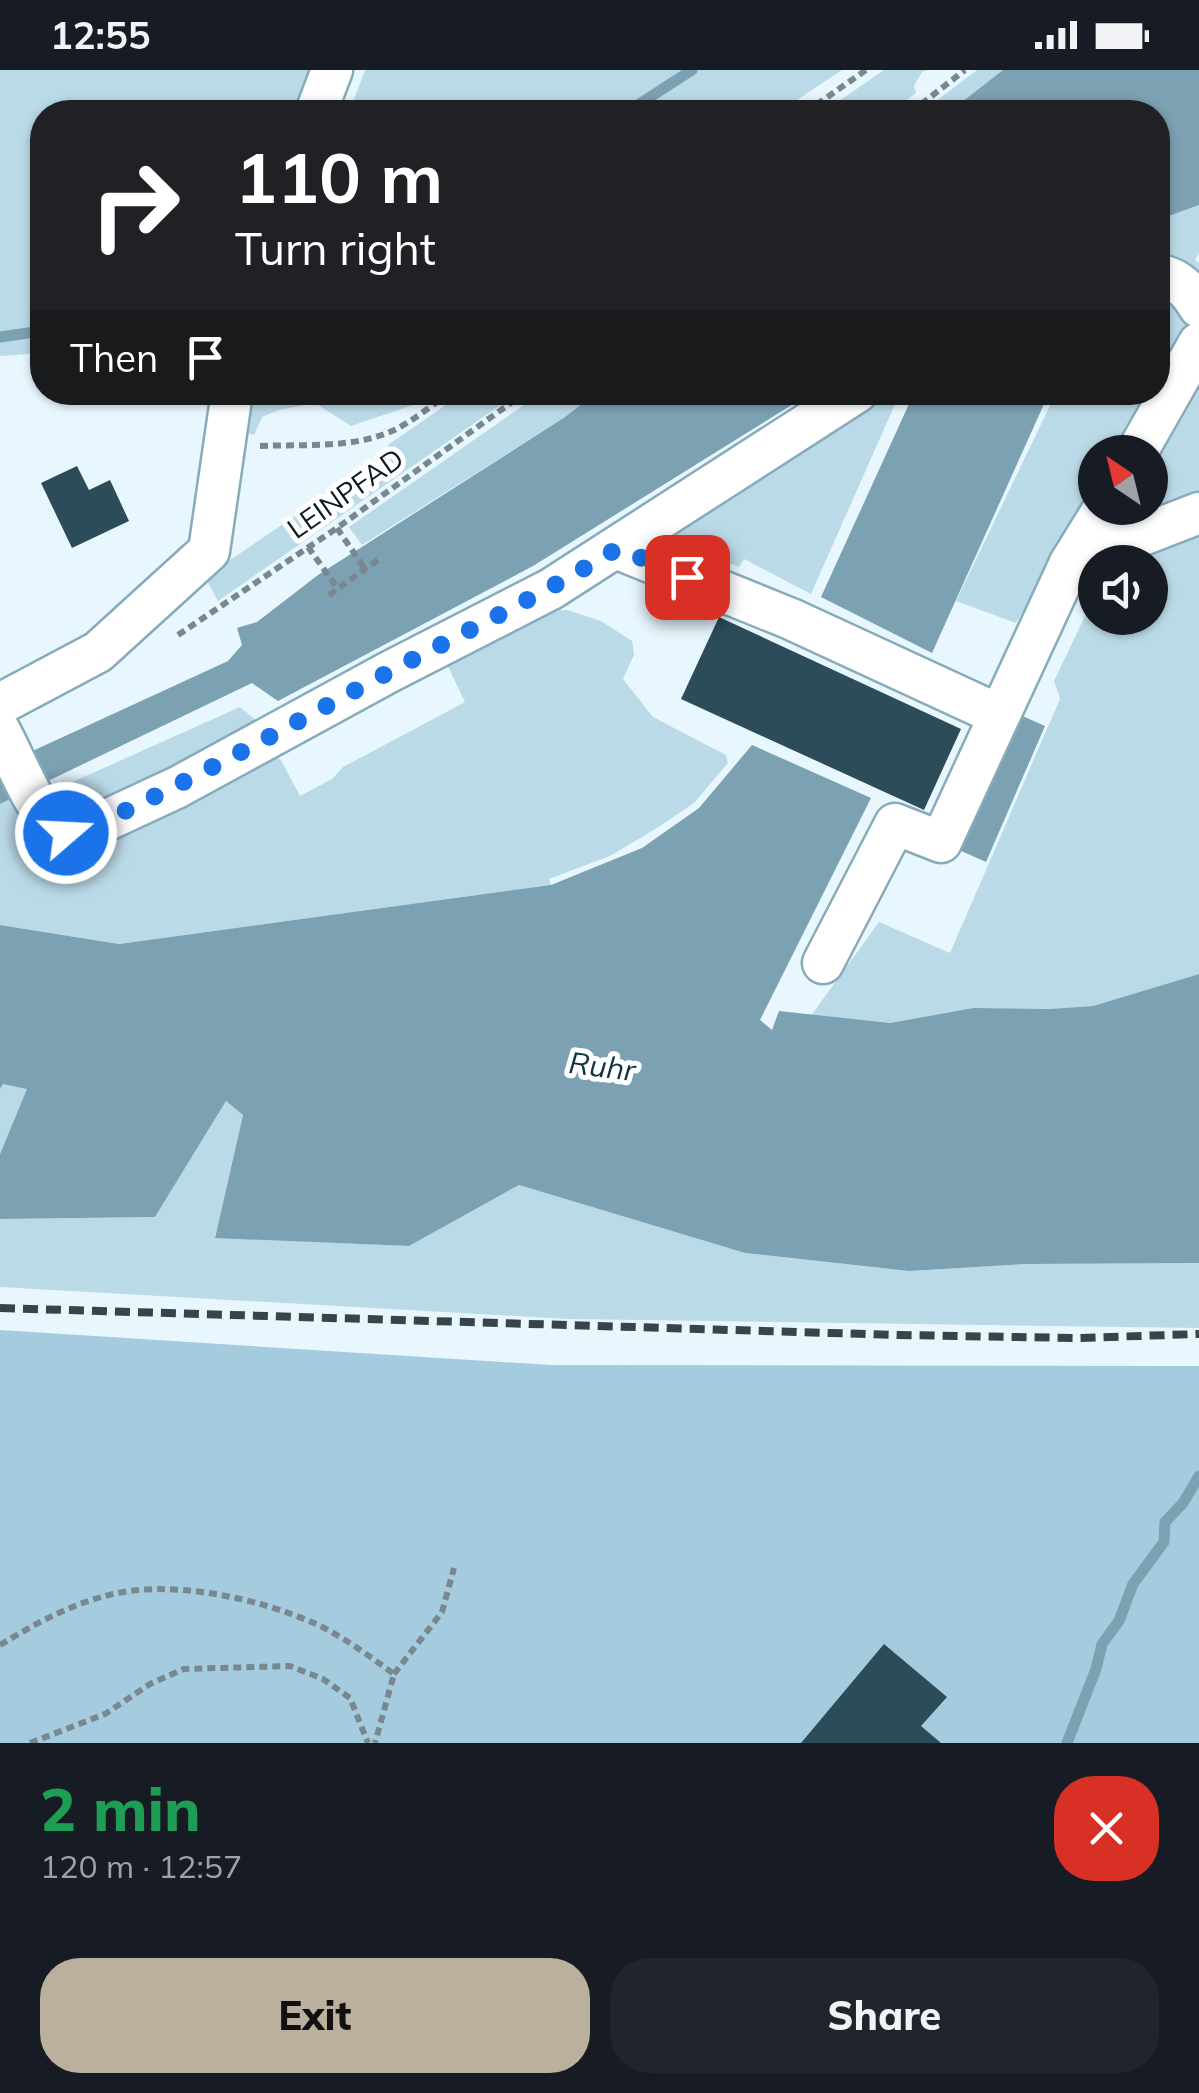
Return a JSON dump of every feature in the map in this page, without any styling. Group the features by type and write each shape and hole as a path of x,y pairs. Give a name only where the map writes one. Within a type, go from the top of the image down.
{"lane":[{"path":"321,100 332,70"},
{"path":"1170,281 1184,287 1199,307"},
{"path":"1170,394 1199,343"},
{"path":"0,704 98,652 209,551 230,405"},
{"path":"5,740 32,796 59,833 76,834 194,778 388,672 552,589 837,405"},
{"path":"1147,435 1164,405"},
{"path":"1070,563 1199,513"},
{"path":"823,963 895,824 941,842 1070,563 1093,525"},
{"path":"618,548 791,620 999,714"}],"path":[{"path":"823,100 866,70"},
{"path":"926,100 965,70"},
{"path":"225,452 368,440 395,430 431,405"},
{"name":"LEINPFAD","path":"190,629 508,405"},
{"path":"336,528 365,569"},
{"path":"308,548 338,589"},
{"path":"329,595 379,558"},
{"path":"372,1743 394,1674 442,1612 454,1568"},
{"path":"0,1645 56,1614 107,1595 154,1588 216,1593 314,1622 394,1674"},
{"path":"30,1743 105,1714 150,1684 184,1669 290,1666 323,1679 350,1698 372,1743"}],"shaded area":[{"path":"0,70 323,70 310,100 30,100 30,354 0,356"},
{"path":"365,70 842,70 797,100 354,100"},
{"path":"884,70 928,70 922,72 914,86 916,93 906,100 840,100"},
{"path":"977,70 1003,70 964,100 938,100"},
{"path":"1199,205 1199,253 1195,260 1199,263 1199,284 1170,268 1170,216"},
{"path":"1170,296 1183,306 1196,334 1170,375"},
{"path":"1199,377 1199,974 1093,1006 973,1008 890,1023 810,1017 879,922 950,953 1060,699 1054,681 1078,631 1078,635 1168,635 1168,545 1112,545 1113,525 1168,525 1168,435 1162,435"},
{"path":"242,405 305,405 262,417 254,435 237,430"},
{"path":"318,405 413,405 351,426"},
{"path":"446,405 501,405 218,601 205,577 320,499 356,484 386,459 388,445"},
{"path":"524,405 580,405 362,545 349,527"},
{"path":"849,405 895,405 811,594 744,559 739,567 650,531"},
{"path":"1050,405 1151,405 1133,435 1078,435 1078,523 1016,623 956,601"},
{"path":"567,610 601,621 632,641 634,655 623,679 653,717 726,755 728,763 694,803 610,856 549,879 551,885 119,944 0,925 0,804 10,799 16,809 21,806 43,845 67,858 265,751 281,760 300,796 332,779 343,767 465,702 442,654 531,611"},
{"path":"240,707 257,721 218,751 86,813 64,809 48,793"},
{"path":"3,1084 28,1088 0,1154 0,1089"},
{"path":"226,1101 243,1115 215,1237 409,1246 519,1185 745,1253 909,1271 1026,1264 1199,1263 1199,1328 568,1319 0,1287 0,1219 155,1217"},
{"path":"0,1330 551,1365 1199,1366 1199,1743 0,1743"}],"water":[{"path":"1003,70 1199,70 1199,205 1170,216 1170,100 964,100"},
{"path":"580,405 792,405 533,566 278,701 252,683 0,804 0,766 228,661 242,645 237,628 257,622 318,575"},
{"path":"909,405 1044,405 932,653 821,597"},
{"path":"1018,714 1045,726 986,862 959,850"},
{"name":"Ruhr","path":"752,745 871,798 760,1020 772,1030 779,1011 890,1023 973,1008 1093,1006 1199,974 1199,1263 1026,1264 909,1271 745,1253 519,1185 409,1246 215,1238 243,1115 226,1101 155,1217 0,1219 0,1154 27,1089 3,1084 0,1089 0,925 119,944 551,885 642,848 699,808"}],"building":[{"path":"77,466 89,490 110,480 129,521 72,548 41,483"},
{"path":"719,617 961,729 924,810 681,699"},
{"path":"884,1644 947,1697 921,1726 941,1743 801,1743"}],"waterway":[{"path":"646,100 692,70"},
{"path":"0,337 30,333"},
{"path":"1067,1743 1102,1644 1119,1621 1133,1584 1164,1542 1165,1522 1183,1503 1199,1476"}],"railway":[{"path":"0,1308 898,1335 1077,1338 1199,1334"}],"route":[{"path":"66,833 76,834 178,786 552,589 618,548 687,577"}]}
